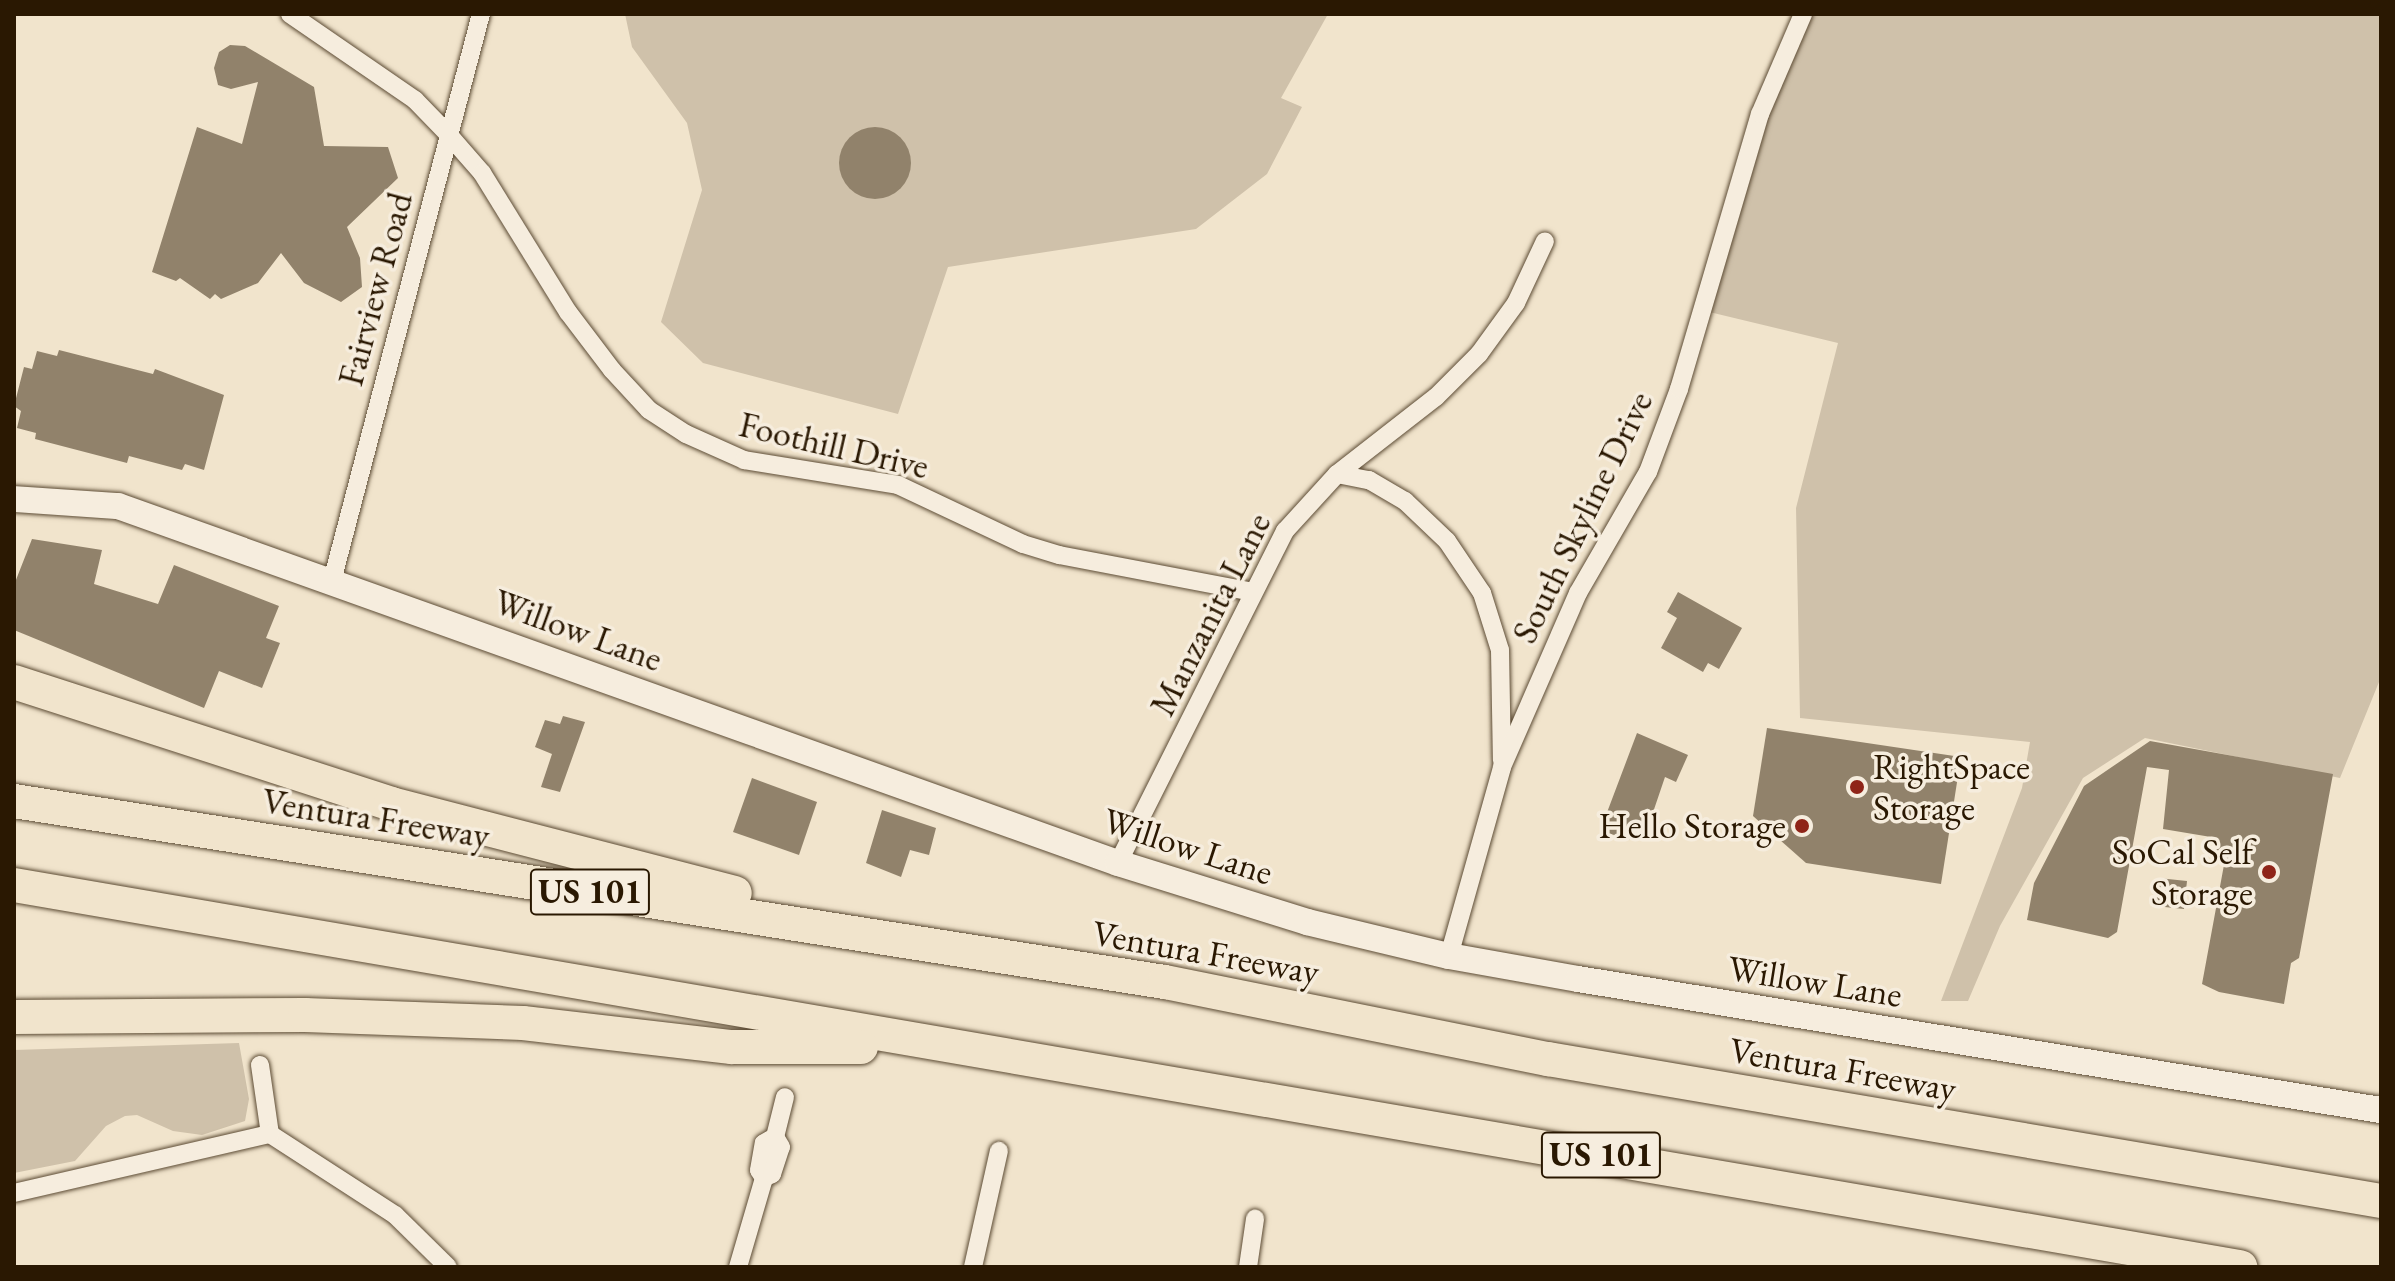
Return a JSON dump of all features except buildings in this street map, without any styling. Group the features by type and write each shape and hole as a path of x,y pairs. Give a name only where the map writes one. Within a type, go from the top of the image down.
{"highway":[{"path":"14,682 391,804 699,886 1097,958 1165,982"},
{"name":"Ventura Freeway","path":"14,801 1165,982 1548,1059 2381,1201"},
{"name":"US 101","path":"14,885 2240,1267"},
{"path":"14,1017 331,1016 523,1023 732,1047 962,1048"}],"street":[{"name":"Foothill Drive","path":"290,14 415,100 448,134 482,173 568,312 612,370 649,410 686,434 744,460 898,485 1023,544 1059,555 1253,592"},
{"name":"Fairview Road","path":"332,581 481,14"},
{"name":"South Skyline Drive","path":"1449,956 1502,767 1578,593 1648,472 1679,389 1760,114 1803,14"},
{"name":"Manzanita Lane","path":"1118,863 1285,531 1337,474 1436,397 1479,354 1516,303 1545,241"},
{"path":"1337,474 1369,480 1415,509 1447,541 1482,593 1500,650 1502,767"},
{"name":"Willow Lane","path":"14,499 118,506 1118,863 1307,922 1449,956 2381,1110"},
{"path":"260,1065 270,1134"},
{"path":"738,1267 764,1178 772,1174 781,1147 775,1137 785,1097"},
{"path":"14,1193 270,1134 395,1215 448,1267"},
{"path":"973,1267 999,1151"},
{"path":"1248,1267 1255,1219"}],"shaded area":[{"path":"625,14 1328,14 1281,98 1302,107 1267,174 1196,229 948,267 898,414 703,363 661,322 702,190 687,123 632,47"},
{"path":"1803,14 2381,14 2381,677 2340,778 2145,738 2083,778 2000,926 1968,1001 1941,1001 2022,788 2030,742 1800,718 1796,508 1838,343 1701,310"},
{"path":"239,1043 249,1099 245,1121 202,1135 173,1131 137,1115 125,1116 106,1126 75,1161 14,1173 14,1050"}],"place":[{"name":"RightSpace Storage","path":"1857,787"},
{"name":"Hello Storage","path":"1802,826"},
{"name":"SoCal Self Storage","path":"2269,872"}]}
